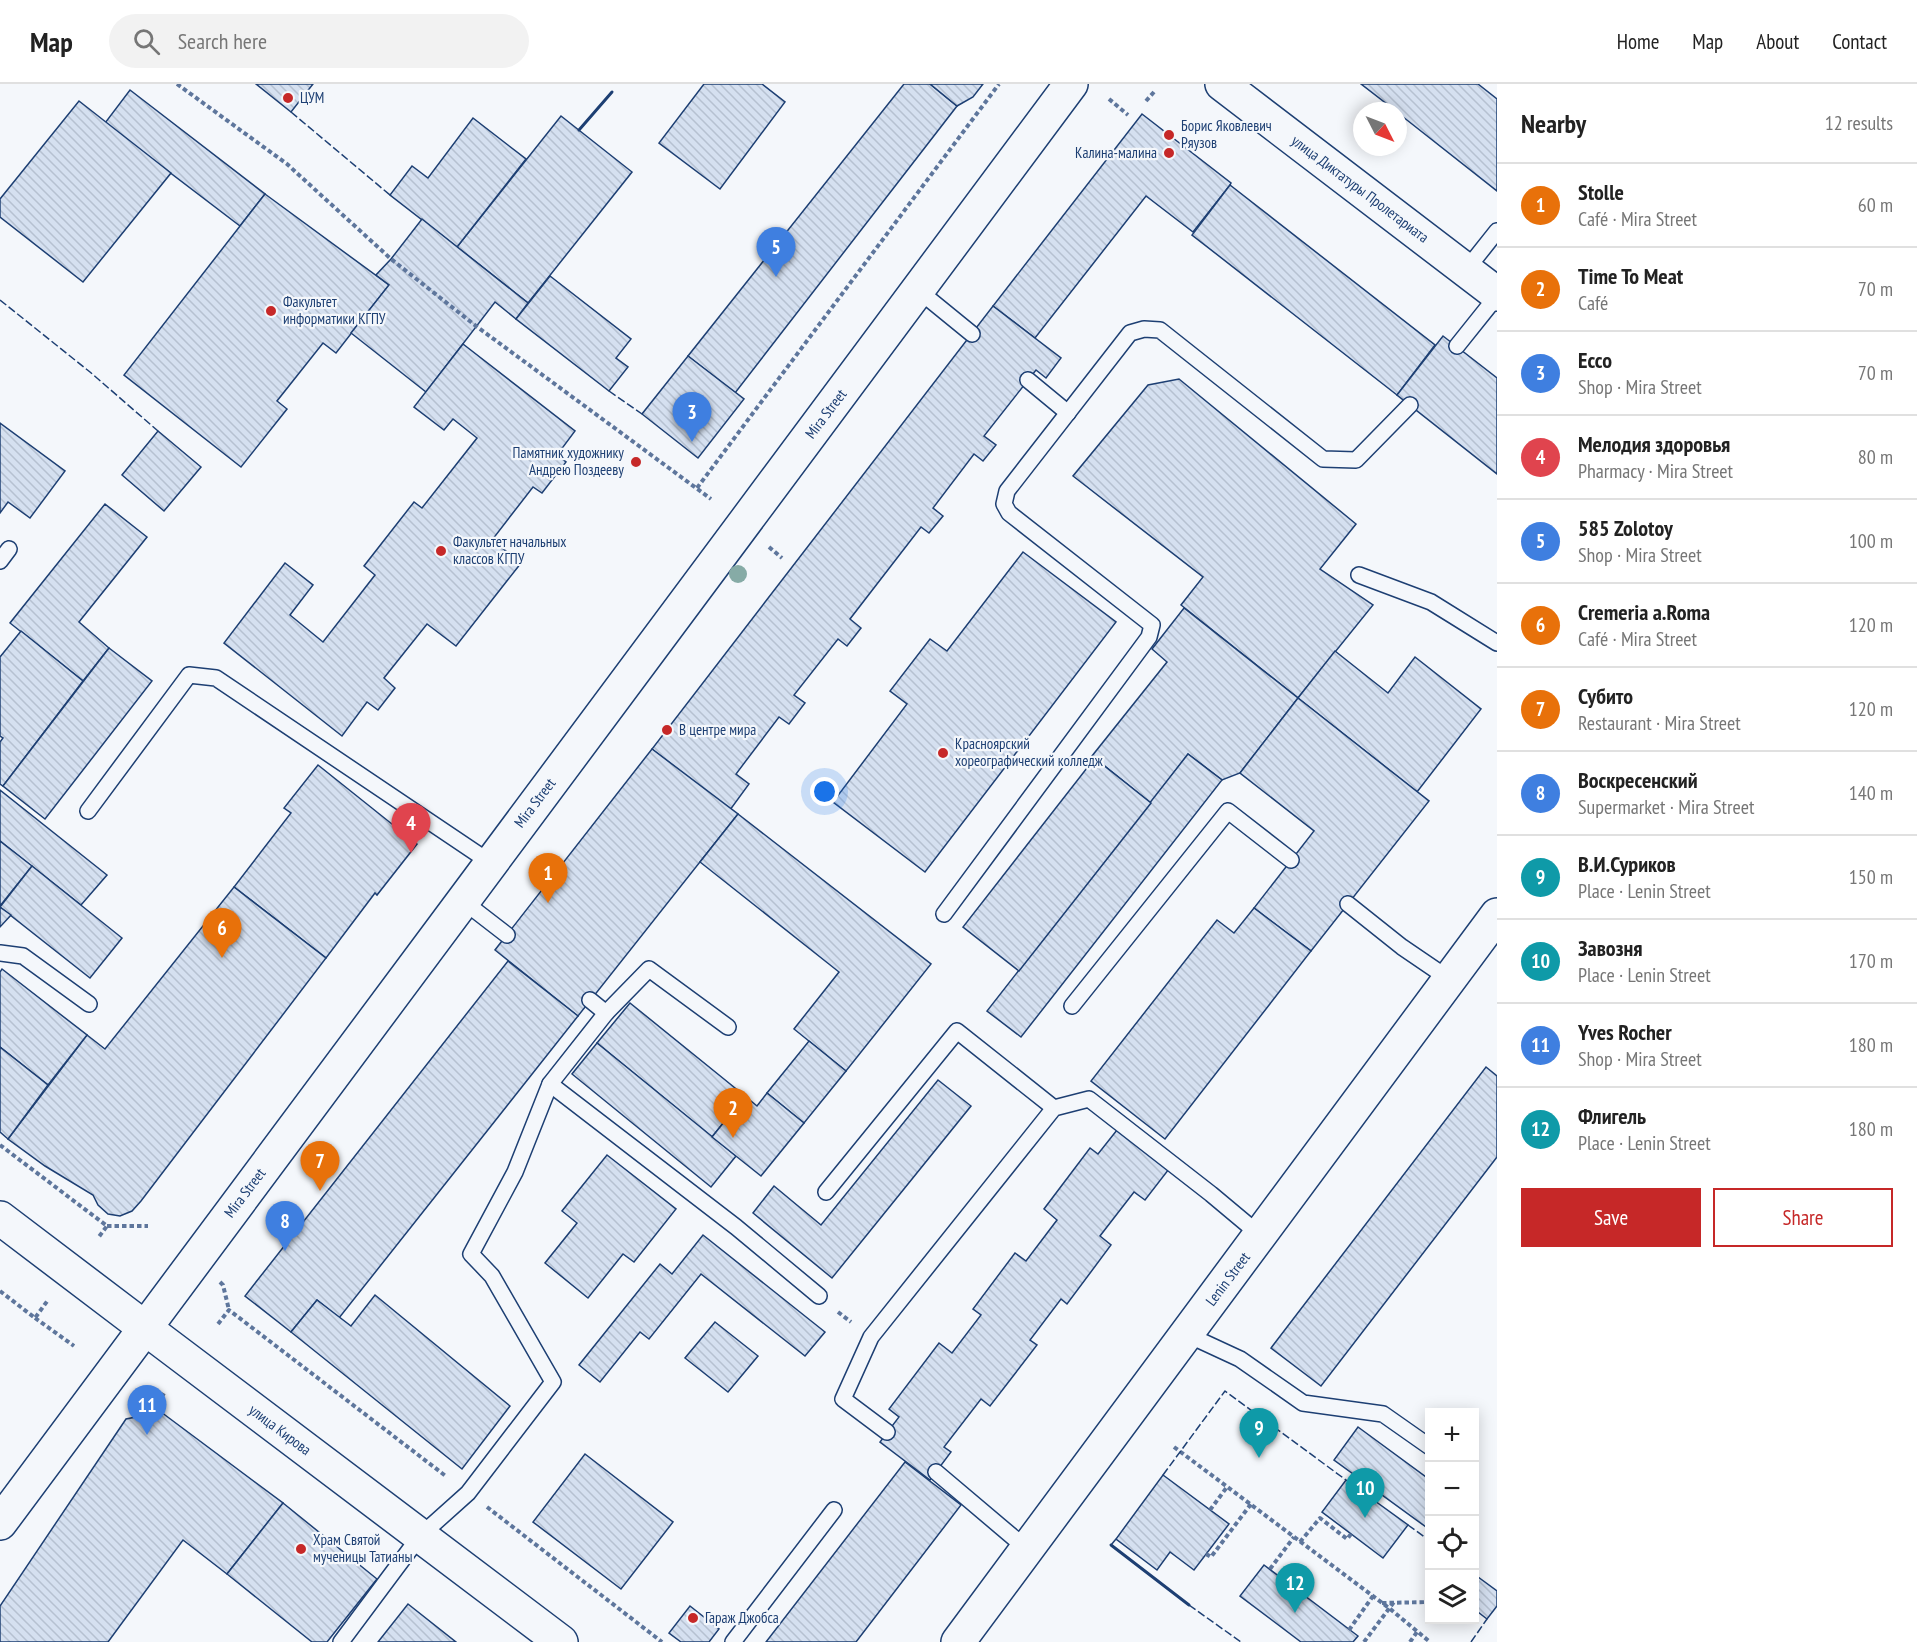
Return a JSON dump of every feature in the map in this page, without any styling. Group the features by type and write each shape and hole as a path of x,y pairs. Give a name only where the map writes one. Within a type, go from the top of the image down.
{"main road":[{"name":"Mira Street","path":"0,1523 1071,84"},
{"name":"улица Диктатуры Пролетариата","path":"1222,84 1497,295"},
{"name":"Lenin Street","path":"958,1642 1497,915"},
{"name":"улица Кирова","path":"0,1218 561,1642"}],"lane":[{"path":"1466,270 1497,231"},
{"path":"918,290 972,334"},
{"path":"1457,346 1497,295"},
{"path":"944,914 1149,638 1152,625 1010,513 1004,504 1007,491 1130,333 1144,329 1160,330 1323,459 1356,460 1410,405"},
{"path":"1028,380 1068,413"},
{"path":"1359,575 1431,602 1497,643"},
{"path":"88,811 189,675 216,678 491,863"},
{"path":"1072,1006 1228,811 1292,860"},
{"path":"463,901 507,935"},
{"path":"1348,904 1402,947 1449,979"},
{"path":"0,953 23,956 89,1004"},
{"path":"341,1642 420,1536 468,1493 553,1382 492,1276 471,1254 515,1172 550,1083 606,1013 649,969 728,1027"},
{"path":"590,1000 606,1013"},
{"path":"826,1192 957,1031 1054,1108"},
{"path":"550,1083 736,1227 819,1296"},
{"path":"887,1432 843,1399 871,1337 1054,1108 1089,1100 1211,1194 1260,1235"},
{"path":"1186,1334 1240,1359 1303,1403 1383,1414 1425,1443"},
{"path":"936,1472 1027,1549"},
{"path":"733,1642 834,1510"}],"path":[{"path":"177,84 287,164 391,260 476,326 711,499"},
{"path":"697,488 999,84"},
{"path":"1146,101 1154,92"},
{"path":"1109,99 1128,115"},
{"path":"762,540 782,558"},
{"path":"0,1145 106,1226 148,1226"},
{"path":"98,1238 106,1226"},
{"path":"216,1279 223,1285 229,1310 662,1642"},
{"path":"0,1290 74,1346"},
{"path":"819,1296 871,1337"},
{"path":"35,1318 48,1300"},
{"path":"218,1324 229,1310"},
{"path":"140,1394 160,1398 164,1394"},
{"path":"1174,1447 1389,1608 1430,1642"},
{"path":"1210,1510 1227,1487"},
{"path":"1206,1554 1211,1557 1251,1504"},
{"path":"1300,1542 1320,1518 1347,1539 1351,1534"},
{"path":"1270,1569 1294,1537"},
{"path":"1349,1630 1373,1596"},
{"path":"1364,1642 1394,1602"},
{"path":"1382,1603 1425,1602"},
{"path":"1410,1642 1417,1632"}],"building":[{"name":"ЦУМ","path":"256,84 313,84 291,112"},
{"path":"704,84 762,84 785,102 720,189 659,143"},
{"path":"904,84 930,84 957,106 735,393 688,356"},
{"path":"930,84 983,84 973,97 957,106"},
{"path":"1361,84 1478,84 1497,99 1497,191 1407,120 1407,102 1384,102"},
{"path":"130,90 265,194 240,226 105,123"},
{"path":"79,101 171,173 83,282 0,217 0,199"},
{"path":"1142,114 1231,183 1193,232 1146,196 1035,338 993,306"},
{"path":"561,116 632,172 528,303 457,247"},
{"path":"473,118 526,159 457,247 390,195 412,166 428,178"},
{"path":"1230,185 1435,345 1397,395 1192,235"},
{"name":"Факультет информатики КГПУ","path":"265,194 389,285 336,353 323,343 277,401 287,409 241,467 124,375"},
{"path":"422,219 528,303 516,319 495,302 426,392 351,333 389,285 376,275"},
{"path":"550,276 631,339 616,358 628,367 609,391 516,319"},
{"path":"993,306 1061,358 1046,378 1036,370 984,436 996,445 983,461 974,454 933,508 943,516 929,533 921,527 850,619 861,628 847,646 838,639 794,695 805,703 789,724 779,717 736,774 749,784 730,810 652,749"},
{"path":"1443,336 1497,378 1497,474 1397,395"},
{"name":"Факультет начальных классов КГПУ","path":"463,344 575,431 557,455 566,462 542,493 533,487 492,540 521,563 456,646 427,624 384,678 395,688 378,710 367,702 342,736 224,643 285,563 313,585 290,615 323,642 375,575 364,566 414,502 422,508 477,438 453,419 444,430 414,407"},
{"path":"688,356 744,399 698,458 642,414"},
{"path":"1179,379 1356,524 1320,569 1373,605 1298,698 1181,605 1203,577 1073,476 1148,385"},
{"path":"0,423 65,471 30,518 8,502 0,513"},
{"path":"158,431 201,467 164,511 122,475"},
{"path":"105,504 147,537 79,622 109,648 83,681 10,623"},
{"name":"Красноярский хореографический колледж","path":"1023,552 1116,622 925,872 833,802 907,704 890,691 930,639 947,651"},
{"path":"1184,608 1298,698 1240,773 1222,780 1188,754 1151,803 1092,756 1167,662 1152,649"},
{"path":"21,631 83,681 3,786 0,784 0,742 3,738 0,736 0,657"},
{"path":"109,648 152,681 45,819 3,786"},
{"path":"1335,651 1388,693 1415,657 1481,709 1417,792 1298,698"},
{"path":"1298,698 1429,801 1311,951 1254,908 1314,831 1240,773"},
{"path":"652,749 738,814 578,1016 495,950"},
{"path":"1188,754 1222,780 1021,1037 987,1011"},
{"path":"1092,756 1151,803 1019,971 963,927 1094,759"},
{"path":"318,765 417,844 377,895 375,893 326,958 234,887 291,813 284,808"},
{"path":"0,790 107,875 81,905 0,841"},
{"path":"738,814 931,964 846,1071 794,1029 839,972 700,862"},
{"path":"0,841 32,866 0,906"},
{"path":"32,866 122,938 90,978 0,907"},
{"path":"234,887 326,958 141,1201 132,1211 120,1216 108,1214 98,1205 93,1195 45,1166 8,1139 87,1035 105,1049"},
{"path":"0,907 11,915 0,927"},
{"path":"1254,908 1311,951 1165,1139 1091,1081 1217,920 1234,933"},
{"path":"508,961 578,1016 339,1318 317,1300 291,1332 245,1296"},
{"path":"2,969 87,1035 48,1085 0,1047 0,972"},
{"path":"630,1003 745,1096 712,1137 597,1043"},
{"path":"809,1041 846,1071 804,1123 767,1093"},
{"path":"597,1043 736,1156 711,1187 572,1074"},
{"path":"0,1047 48,1085 8,1139 0,1132"},
{"path":"1486,1067 1497,1076 1497,1157 1321,1386 1271,1348"},
{"path":"938,1080 971,1106 832,1278 753,1213 774,1186 821,1225"},
{"path":"767,1093 804,1123 761,1176 712,1137 745,1096 757,1106"},
{"path":"1117,1130 1169,1169 1145,1200 1134,1192 1100,1236 1111,1245 1067,1304 1061,1299 1030,1340 1037,1345 990,1406 981,1399 944,1447 951,1452 930,1480 880,1442 899,1417 889,1409 939,1343 952,1353 981,1315 973,1309 1015,1253 1026,1261 1057,1220 1044,1209 1090,1148 1098,1154"},
{"path":"607,1155 676,1209 634,1262 623,1254 588,1298 545,1263 577,1223 562,1211"},
{"path":"703,1235 825,1332 805,1356 701,1274 649,1339 640,1332 600,1382 579,1365 660,1264 672,1274"},
{"path":"375,1295 510,1406 462,1469 291,1332 317,1300 351,1326"},
{"path":"715,1322 758,1356 728,1392 685,1358"},
{"path":"161,1412 283,1503 227,1574 183,1540 108,1642 0,1642 0,1606 126,1419"},
{"path":"1358,1427 1425,1476 1425,1526 1334,1460"},
{"path":"585,1454 673,1522 621,1589 533,1522"},
{"path":"905,1462 961,1505 856,1642 766,1642"},
{"path":"1163,1475 1229,1524 1194,1570 1170,1552 1157,1570 1116,1539"},
{"path":"1346,1480 1408,1525 1383,1558 1322,1512"},
{"path":"283,1503 377,1579 327,1642 312,1642 227,1574"},
{"path":"1264,1565 1358,1636 1353,1642 1301,1642 1240,1596"},
{"path":"1479,1578 1497,1591 1497,1606 1487,1619 1479,1613"},
{"path":"408,1604 456,1642 378,1642"},
{"name":"Гараж Джобса","path":"690,1606 719,1629 709,1642 681,1642 669,1633"}],"fence":[{"path":"291,112 390,195"},
{"path":"0,300 90,372 158,431"},
{"path":"609,391 642,414"},
{"path":"1163,1475 1225,1391 1346,1480"},
{"path":"1408,1525 1425,1537"},
{"path":"1111,1545 1116,1539"},
{"path":"1189,1605 1241,1642"},
{"path":"1471,1642 1487,1619"}],"wall":[{"path":"579,130 612,92"},
{"path":"1111,1545 1189,1605"}],"place":[{"name":"ЦУМ","path":"288,98"},
{"name":"Борис Яковлевич Ряузов","path":"1169,135"},
{"name":"Калина-малина","path":"1169,153"},
{"name":"585 Zolotoy","path":"776,277"},
{"name":"Факультет информатики КГПУ","path":"271,311"},
{"name":"Ecco","path":"692,442"},
{"name":"Памятник художнику Андрею Поздееву","path":"636,462"},
{"name":"Факультет начальных классов КГПУ","path":"441,551"},
{"name":"В центре мира","path":"667,730"},
{"name":"Красноярский хореографический колледж","path":"943,753"},
{"name":"Мелодия здоровья","path":"411,853"},
{"name":"Stolle","path":"548,903"},
{"name":"Cremeria a.Roma","path":"222,958"},
{"name":"Time To Meat","path":"733,1138"},
{"name":"Субито","path":"320,1191"},
{"name":"Воскресенский","path":"285,1251"},
{"name":"Yves Rocher","path":"147,1435"},
{"name":"В.И.Суриков","path":"1259,1458"},
{"name":"Завозня","path":"1365,1518"},
{"name":"Храм Святой мученицы Татианы","path":"301,1549"},
{"name":"Флигель","path":"1295,1613"},
{"name":"Гараж Джобса","path":"693,1618"}]}
